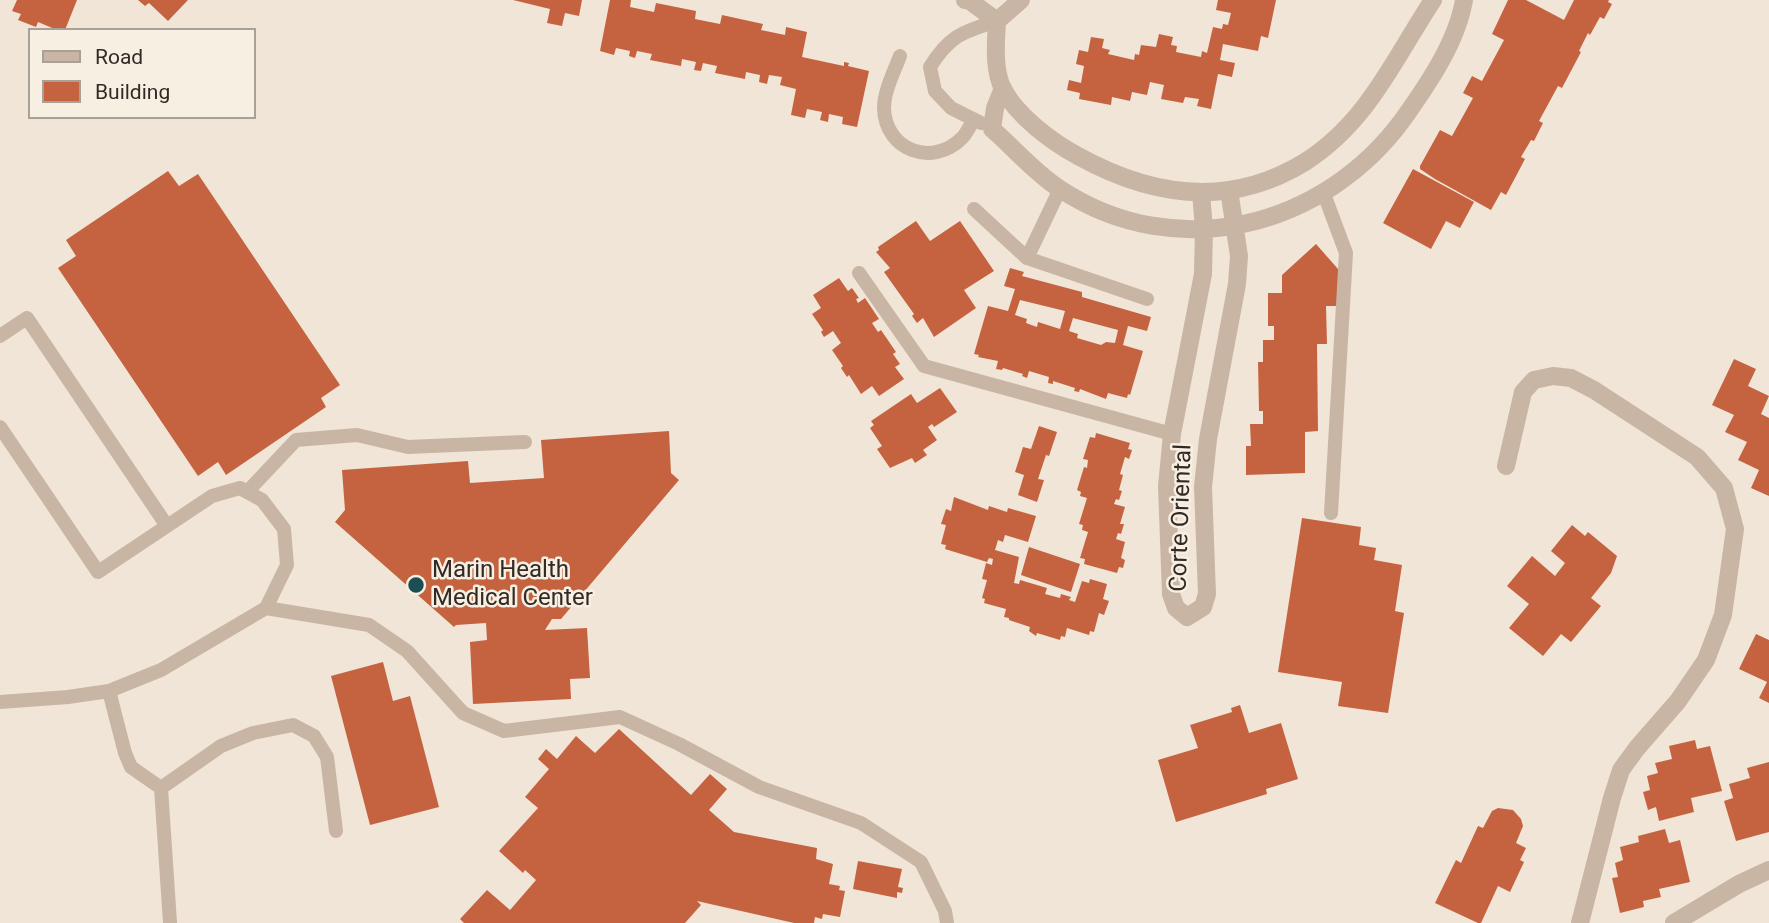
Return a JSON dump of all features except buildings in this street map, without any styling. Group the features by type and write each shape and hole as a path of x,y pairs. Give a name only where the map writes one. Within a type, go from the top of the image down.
{"street":[{"path":"965,0 997,20"},
{"path":"1021,0 997,20 996,54 1003,88 1031,122 1053,143 1108,172 1167,191 1200,192 1229,190 1275,177 1305,162 1331,143 1361,113 1391,72 1433,0"},
{"path":"1003,88 995,108 992,130 1060,189 1122,218 1150,225 1204,229 1236,226 1289,211 1324,194 1355,172 1390,137 1422,92 1453,36 1464,0"},
{"name":"Corte Oriental","path":"1200,192 1204,229 1203,274 1172,434 1167,486 1171,594 1176,608 1187,617 1203,607 1207,594 1203,487 1208,439 1237,284 1239,256 1229,190"},
{"path":"1506,466 1523,392 1535,380 1553,376 1571,378 1697,457 1724,488 1735,529 1723,615 1706,660 1678,701 1637,748 1621,771 1580,923"},
{"path":"1674,923 1738,884 1769,870"}],"lane":[{"path":"992,130 951,108 935,91 930,67 943,46 962,32 997,20"},
{"path":"900,56 884,106 887,128 898,142 915,152 938,151 961,138 974,120"},
{"path":"1027,258 1060,189"},
{"path":"1324,194 1346,253 1331,513"},
{"path":"974,209 1027,258 1147,299"},
{"path":"859,273 924,366 1172,434"},
{"path":"0,336 27,318 167,526"},
{"path":"0,426 98,572 212,496 240,488 261,500 284,530 287,565 266,608 161,670 109,691 0,702"},
{"path":"248,491 296,440 356,435 408,447 526,442"},
{"path":"266,608 369,625 407,651 463,713 504,731 620,717 679,744 759,787 862,822 921,862 945,911 947,923"},
{"path":"109,691 131,767 161,788"},
{"path":"161,788 220,746 253,733 293,724 314,736 327,757 336,831"},
{"path":"161,788 170,923"}],"place":[{"name":"Marin Health Medical Center","path":"416,585"}]}
